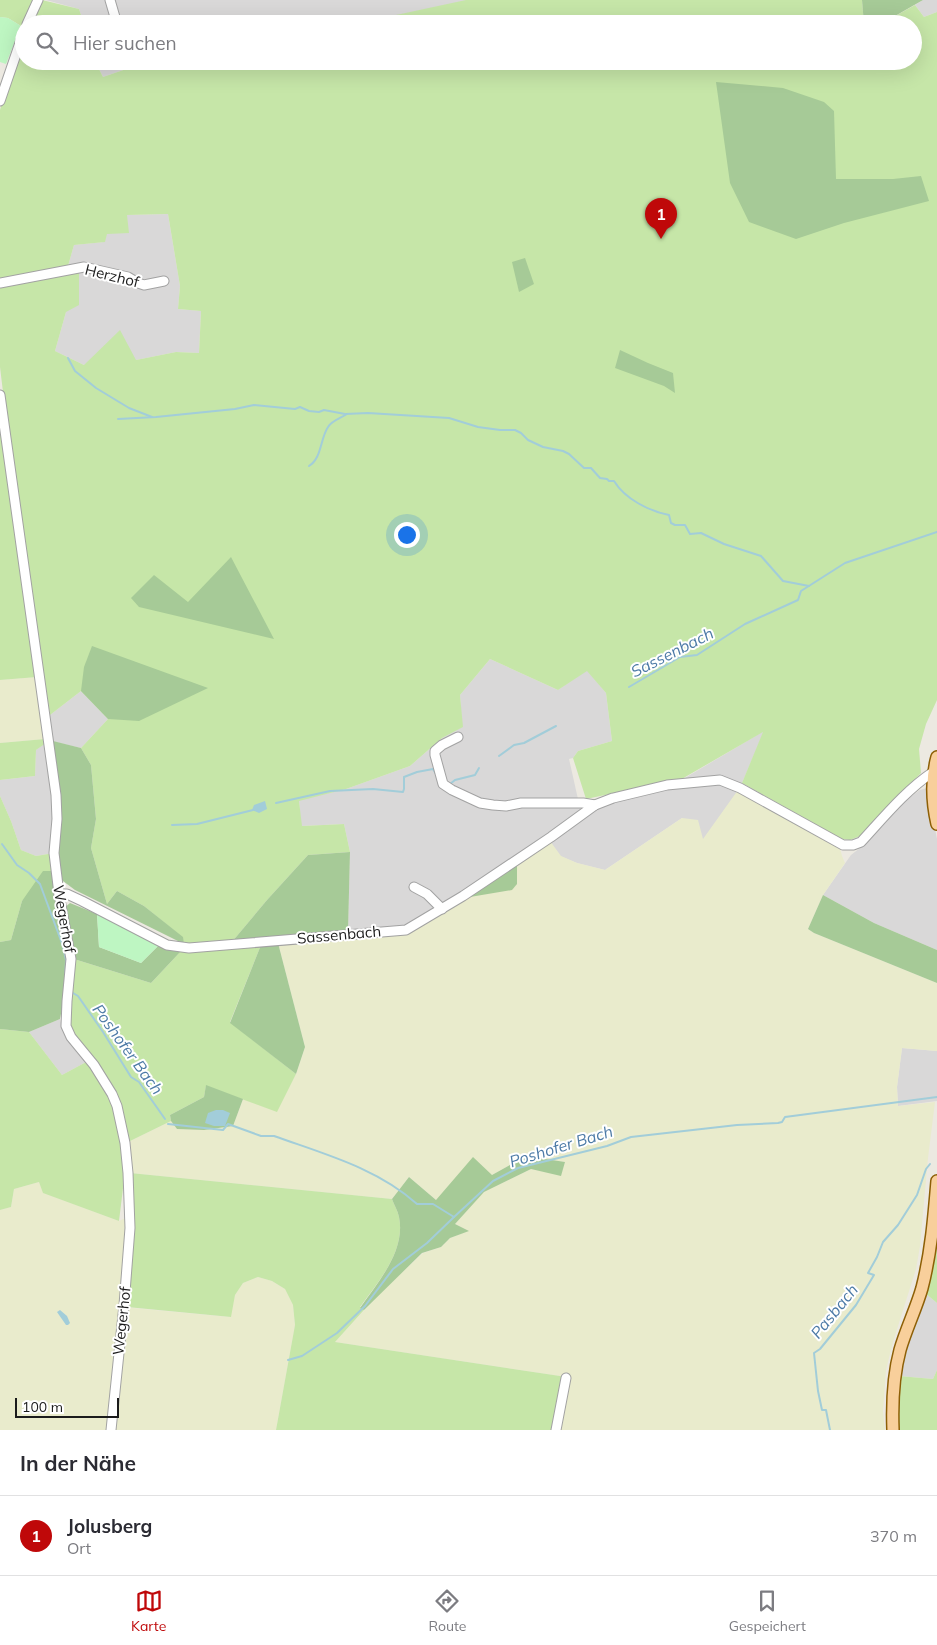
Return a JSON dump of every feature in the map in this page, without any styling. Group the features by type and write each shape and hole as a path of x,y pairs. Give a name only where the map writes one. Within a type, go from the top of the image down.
{"main road":[{"path":"937,757 933,772 933,796 937,824"},
{"path":"893,1430 895,1376 900,1349 919,1298 929,1256 937,1181"}],"street":[{"path":"31,15 38,0"},
{"path":"110,0 114,15"},
{"path":"0,101 15,57"},
{"name":"Herzhof","path":"0,283 84,267 128,277 138,283 164,281"},
{"name":"Wegerhof","path":"0,395 56,795 57,819 54,853 59,894 71,959 66,1017 68,1031 94,1065 112,1094 117,1106 125,1143 130,1228 111,1430"},
{"name":"Sassenbach","path":"458,737 435,751 443,784 452,790 480,803 493,805 583,803 595,805"},
{"name":"Sassenbach","path":"59,894 67,894 82,900 167,945 189,948 406,930 550,837 595,805 613,798 667,785 720,780 740,788 843,845 854,845 861,842 902,798 933,772"},
{"path":"414,887 426,894 442,908"},
{"path":"556,1430 566,1378"}],"shaded area":[{"path":"46,0 466,0 398,15 81,15 79,9"},
{"path":"923,0 937,0 937,12 924,17 915,5"},
{"path":"100,70 123,70 103,77"},
{"path":"168,214 180,286 178,309 201,311 199,353 176,352 136,360 84,365 55,351 66,312 68,266 74,245 104,242 106,234 127,215"},
{"path":"490,659 558,690 587,670 606,693 612,741 578,751 573,758 569,759 580,808 593,811 610,802 668,788 764,731 740,788 703,840 682,818 605,870 577,863 560,856 546,836 435,909 402,928 348,932 350,852 344,824 301,826 299,800 346,789 410,766 442,738 462,727 460,695"},
{"path":"81,691 108,719 81,748 51,741 50,715"},
{"path":"49,740 56,795 54,853 36,856 21,850 0,796 0,780 35,776 36,750"},
{"path":"927,788 937,839 937,950 874,923 823,895 851,855 860,848 903,802 920,790"},
{"path":"60,1019 63,1030 88,1061 62,1075 29,1032"},
{"path":"902,1048 937,1051 937,1101 898,1106 897,1087"},
{"path":"925,1293 937,1303 937,1370 933,1379 899,1376 906,1350"}],"green space":[{"path":"0,0 34,0 26,15 15,15 15,22 8,18 0,17"},
{"path":"42,0 79,9 81,15 35,15"},
{"path":"466,0 862,0 863,15 396,15"},
{"path":"862,0 923,0 897,15 863,15"},
{"path":"915,5 924,17 937,12 937,700 926,724 919,749 921,773 860,836 850,840 842,839 742,783 763,732 680,780 586,799 573,758 578,751 612,741 606,693 587,671 558,690 490,659 460,695 463,727 442,738 410,766 346,789 299,801 302,826 344,824 350,852 308,855 231,943 184,944 182,937 144,906 117,891 107,904 91,848 96,819 91,765 81,748 108,719 81,691 50,715 9,442 0,367 0,110 15,60 15,70 100,70 103,77 123,70 922,70 922,15 897,15","holes":["168,214 180,286 178,309 201,311 199,353 176,352 136,360 120,330 84,365 55,351 66,312 79,305 79,266 68,266 74,245 105,242 107,234 129,233 127,215"]},
{"path":"0,17 8,18 15,22 15,41 6,64 0,62"},
{"path":"716,82 783,88 824,102 834,111 836,179 893,179 921,176 929,201 844,223 796,239 749,222 730,183"},
{"path":"525,258 534,284 519,292 512,262"},
{"path":"620,350 673,373 675,393 664,386 615,368"},
{"path":"0,419 37,677 0,680"},
{"path":"231,557 274,639 139,607 131,598 154,575 188,602"},
{"path":"92,646 208,688 139,721 108,719 81,691 84,667"},
{"path":"37,677 45,739 0,743 0,680"},
{"path":"45,739 46,743 36,750 35,776 0,780 0,743"},
{"path":"49,740 81,748 91,765 96,819 91,848 107,904 117,891 144,906 183,937 184,944 75,890 59,878 57,819"},
{"path":"738,790 800,827 840,848 845,863 823,895 808,929 937,983 937,1051 902,1048 897,1087 898,1106 935,1102 916,1269 886,1370 883,1411 885,1430 556,1430 560,1376 335,1342 385,1288 423,1253 441,1247 450,1238 468,1231 455,1224 484,1192 531,1169 561,1175 565,1162 526,1156 492,1175 436,1200 409,1177 392,1199 130,1173 128,1142 171,1121 177,1129 204,1130 233,1126 243,1099 276,1111 296,1074 305,1047 278,943 408,933 550,841 561,856 577,863 605,870 682,818 698,820 703,839"},
{"path":"0,796 21,850 36,856 54,853 52,871 22,901 11,940 0,942"},
{"path":"350,852 348,932 231,943 308,855"},
{"path":"517,864 517,884 512,890 464,898"},
{"path":"43,871 52,871 67,952 67,982 60,1019 29,1032 0,1029 0,942 11,940 22,901"},
{"path":"823,895 874,923 937,950 937,983 808,929"},
{"path":"70,903 97,914 99,947 141,963 159,945 182,950 151,983 74,959 63,909"},
{"path":"97,914 159,945 141,963 99,947"},
{"path":"278,943 305,1047 296,1074 230,1023 261,945"},
{"path":"261,945 230,1022 296,1074 277,1112 206,1086 204,1097 170,1115 171,1121 128,1142 123,1117 69,1029 74,959 151,983 182,950"},
{"path":"0,1029 29,1032 62,1075 88,1061 101,1078 116,1112 125,1172 119,1221 43,1193 39,1182 14,1189 11,1207 0,1210"},
{"path":"206,1085 243,1099 233,1126 204,1130 177,1129 171,1121 170,1115 204,1097"},
{"path":"526,1156 565,1162 561,1176 531,1169 484,1192 455,1224 469,1231 450,1238 441,1247 422,1253 364,1310 360,1308 389,1266 394,1254 400,1230 398,1215 392,1199 409,1177 436,1200 473,1157 492,1175"},
{"path":"130,1173 392,1199 398,1215 400,1230 394,1254 382,1277 360,1307 364,1310 335,1342 566,1378 556,1430 276,1430 295,1325 293,1305 285,1289 272,1281 258,1277 243,1283 235,1295 231,1317 127,1307"},
{"path":"39,1182 44,1193 119,1221 128,1217 122,1307 230,1317 235,1295 243,1283 258,1277 272,1281 285,1289 293,1305 295,1325 276,1430 0,1430 0,1210 11,1207 14,1189"},
{"path":"937,1236 937,1303 925,1293 934,1258"},
{"path":"937,1370 937,1430 897,1430 899,1376 933,1379"}],"water":[{"path":"265,801 267,809 259,813 252,810 254,805"},
{"path":"216,1110 230,1113 225,1126 214,1126 205,1123 208,1113"},
{"path":"60,1310 67,1316 70,1323 68,1325 66,1325 57,1312"}],"waterway":[{"path":"68,358 75,371 96,388 129,408 152,417"},
{"path":"118,419 235,409 254,405 295,409 300,407 309,411 319,412 324,410 345,414 368,413 449,418 478,427 515,430 528,440 543,447 569,454 584,468 591,468 600,478 614,481 631,499 654,511 669,515 671,523 675,525 685,525 690,534 701,533 724,544 761,556 783,581 809,586"},
{"path":"309,466 319,453 329,425 347,414"},
{"name":"Sassenbach","path":"629,687 680,657 697,655 745,624 798,600 801,591 845,563 937,532"},
{"name":"Sassenbach","path":"499,756 514,745 524,743 556,726"},
{"name":"Sassenbach","path":"450,784 455,780 475,775 479,768"},
{"name":"Sassenbach","path":"276,803 330,791 373,789 403,792 404,777 433,769 436,774"},
{"path":"172,825 197,824 253,810"},
{"name":"Poshofer Bach","path":"2,844 17,865 40,884 63,946 66,960 65,981"},
{"name":"Poshofer Bach","path":"73,993 78,996 103,1032 131,1077 139,1082 165,1119"},
{"name":"Poshofer Bach","path":"168,1124 223,1130 228,1124 261,1136 274,1136 367,1171 401,1191 417,1204 433,1204 454,1217 493,1181 518,1168 607,1146 631,1137 737,1125 778,1123 782,1122 785,1117 937,1097"},
{"name":"Pasbach","path":"830,1430 826,1410 822,1410 818,1391 814,1353 820,1349 856,1305 874,1275 868,1273 883,1242 898,1225 917,1195 926,1169 930,1164"},
{"path":"288,1360 302,1356 337,1333 365,1306 393,1269 427,1243 454,1217"}],"place":[{"name":"Jolusberg","path":"661,239"}]}
